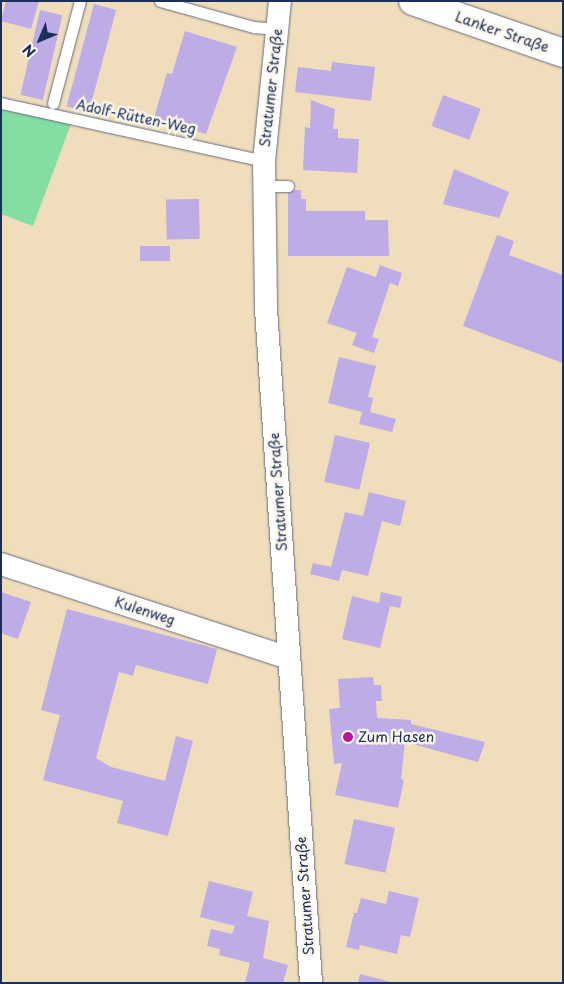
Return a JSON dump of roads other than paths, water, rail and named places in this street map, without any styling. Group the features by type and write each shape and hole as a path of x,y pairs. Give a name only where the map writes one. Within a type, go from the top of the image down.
{"street":[{"name":"Stratumer Straße","path":"280,1 264,161 266,309 311,983"},
{"name":"Lanker Straße","path":"413,1 563,53"},
{"name":"Kulenweg","path":"1,564 288,658"}],"lane":[{"path":"53,103 80,1"},
{"path":"160,1 254,27 277,29"},
{"name":"Adolf-Rütten-Weg","path":"1,103 264,161"},
{"path":"265,186 288,186"}],"place":[{"name":"Zum Hasen","path":"348,737"}]}
